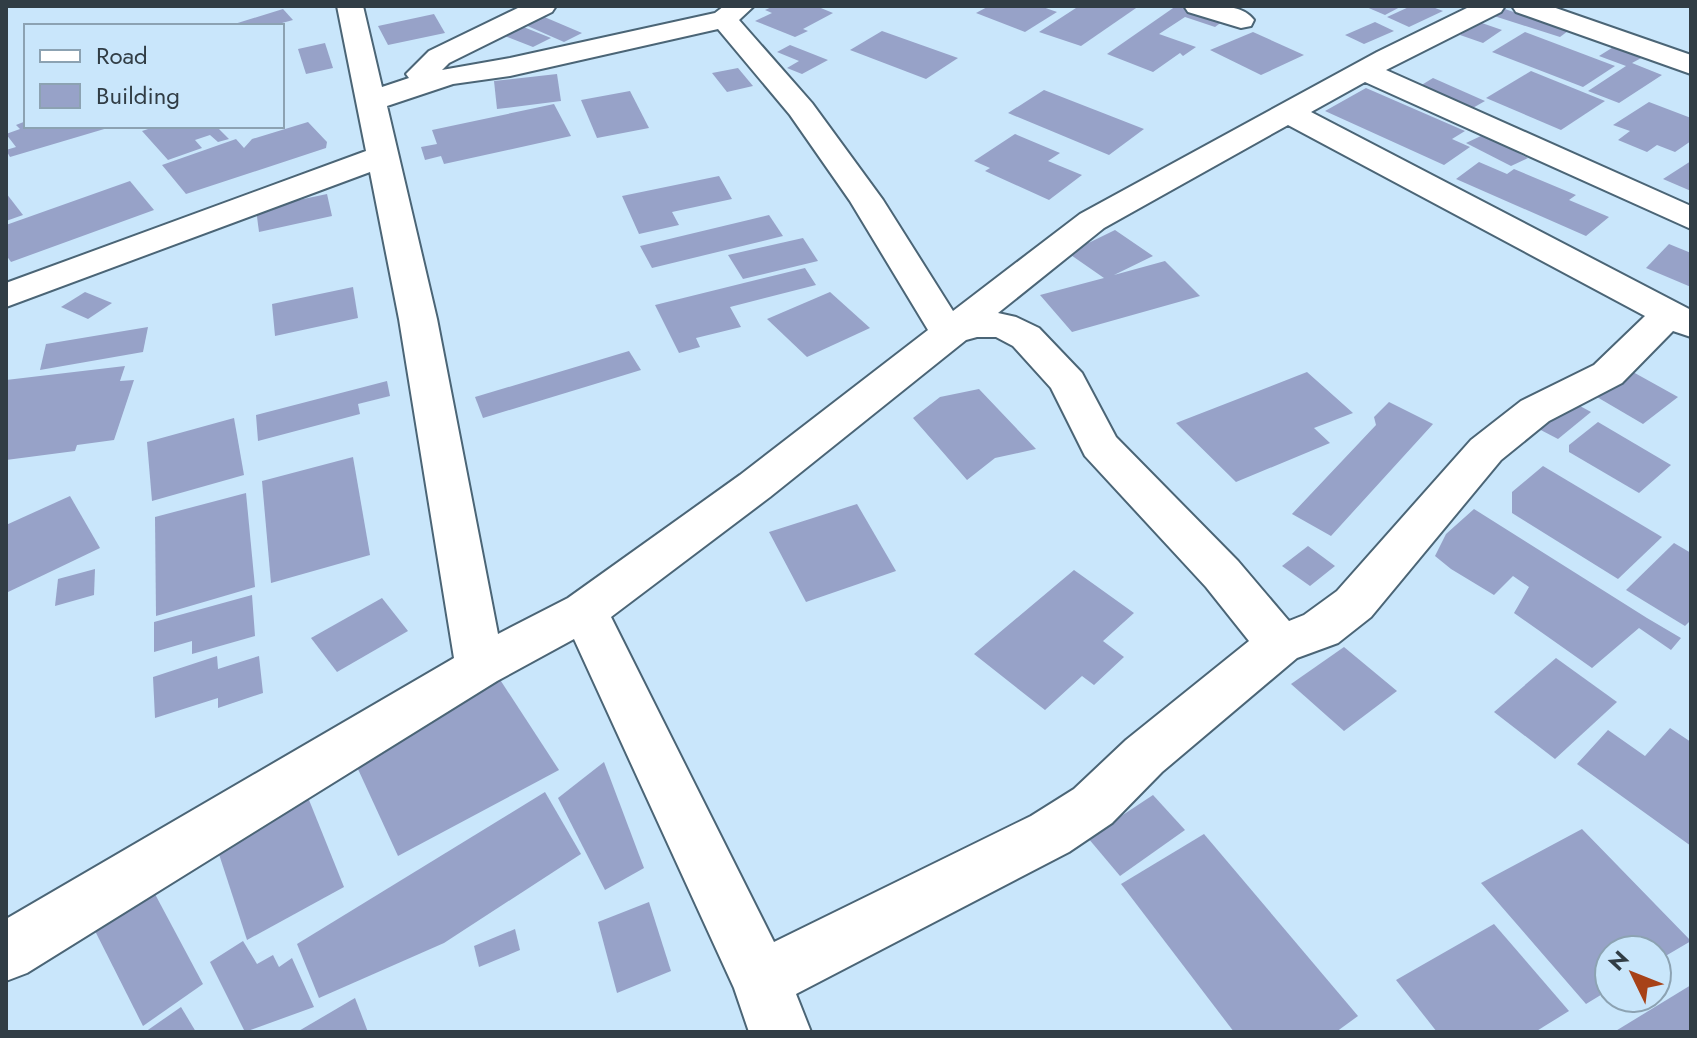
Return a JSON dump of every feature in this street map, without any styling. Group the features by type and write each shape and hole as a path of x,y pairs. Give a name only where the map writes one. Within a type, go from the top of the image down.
{"street":[{"path":"350,6 386,96 382,156 418,319 480,667"},
{"path":"386,96 439,57 543,6"},
{"path":"1197,6 1241,20"},
{"path":"6,952 480,667 585,611 755,486 1092,221 1364,71 1492,6"},
{"path":"1525,6 1691,65"},
{"path":"386,96 451,76 510,67 732,13 866,200 948,332"},
{"path":"1364,71 1691,219"},
{"path":"761,980 1061,827 1093,806 1144,756 1280,644 1321,629 1354,604 1486,450 1535,411 1608,374 1680,319 1289,113"},
{"path":"6,296 382,156"},
{"path":"948,332 977,325 1003,325 1026,337 1068,382 1100,446 1222,574 1280,644"},
{"path":"585,611 761,980 780,1032"}],"building":[{"path":"774,6 816,6 833,13 803,29 808,31 795,37 755,21 772,13 765,10"},
{"path":"989,6 1040,6 1057,12 1025,32 976,13"},
{"path":"1079,6 1139,6 1081,46 1039,32"},
{"path":"1176,6 1223,21 1215,27 1185,17 1159,34 1196,47 1183,56 1180,53 1153,72 1107,54"},
{"path":"1364,6 1402,6 1385,15"},
{"path":"1411,6 1430,6 1443,11 1409,27 1387,17"},
{"path":"283,9 293,20 278,24 234,24"},
{"path":"1505,9 1568,31 1560,37 1494,16"},
{"path":"434,14 445,33 388,45 378,26"},
{"path":"542,16 582,33 564,42 523,24"},
{"path":"1375,22 1394,31 1364,44 1345,35"},
{"path":"1479,22 1502,30 1483,43 1460,35"},
{"path":"521,26 551,38 533,47 502,35"},
{"path":"882,31 958,58 926,79 850,50"},
{"path":"1253,32 1304,55 1261,75 1210,50"},
{"path":"1525,32 1615,66 1583,87 1492,52"},
{"path":"325,43 333,68 306,74 298,49"},
{"path":"790,45 828,60 802,74 787,68 799,61 777,52"},
{"path":"1615,46 1643,57 1632,63 1662,75 1619,103 1588,91 1626,66 1599,56"},
{"path":"738,68 753,86 727,92 712,73"},
{"path":"1531,71 1605,101 1561,130 1486,98"},
{"path":"557,74 561,101 497,109 494,81"},
{"path":"1433,78 1485,101 1471,109 1420,86"},
{"path":"1366,88 1465,131 1452,139 1470,147 1444,165 1325,111"},
{"path":"1044,90 1144,129 1109,155 1008,113"},
{"path":"630,91 649,128 597,138 581,100"},
{"path":"1649,102 1691,118 1691,141 1675,152 1657,145 1647,152 1618,140 1630,131 1613,125"},
{"path":"554,104 571,136 444,164 441,156 425,160 421,147 437,144 432,130"},
{"path":"24,122 24,128 108,128 10,157 6,150 16,147 6,134 20,129 16,125"},
{"path":"308,122 327,142 326,148 186,194 162,165 236,139 244,148 252,139"},
{"path":"151,128 218,128 229,139 218,142 210,135 195,140 202,148 168,160 142,131"},
{"path":"1015,134 1060,153 1048,161 1082,175 1049,200 985,171 990,168 974,161"},
{"path":"1483,135 1528,158 1511,166 1466,143"},
{"path":"1691,161 1691,191 1663,179"},
{"path":"1479,162 1507,174 1514,169 1576,195 1569,200 1609,217 1586,236 1456,179"},
{"path":"719,176 732,199 672,212 679,225 639,234 622,196"},
{"path":"130,181 154,210 11,262 6,255 6,225"},
{"path":"6,193 23,215 6,221"},
{"path":"327,194 332,216 259,232 256,209"},
{"path":"769,215 783,236 652,268 640,246"},
{"path":"1115,230 1153,256 1114,275 1165,261 1200,296 1072,332 1040,295 1104,278 1068,253"},
{"path":"803,238 818,261 743,279 728,255"},
{"path":"1669,244 1691,253 1691,287 1646,268"},
{"path":"805,268 816,285 730,307 741,327 696,338 700,347 679,353 655,305"},
{"path":"353,287 358,318 275,336 272,304"},
{"path":"85,292 112,303 88,319 61,307"},
{"path":"830,292 870,328 807,357 767,319"},
{"path":"148,327 143,352 40,370 46,344"},
{"path":"629,351 641,370 483,418 475,397"},
{"path":"1615,362 1678,397 1643,424 1585,390"},
{"path":"125,366 120,381 134,380 114,440 77,445 75,451 6,460 6,380"},
{"path":"1307,372 1353,413 1314,428 1330,443 1236,482 1176,423"},
{"path":"387,381 390,396 358,404 360,414 258,441 256,415"},
{"path":"979,389 1036,449 995,458 967,480 913,418 940,397"},
{"path":"1569,400 1591,412 1558,439 1535,427"},
{"path":"1389,402 1433,424 1331,536 1292,514 1376,425 1374,417"},
{"path":"234,418 244,475 152,501 147,442"},
{"path":"1598,422 1671,465 1639,493 1569,452 1569,445"},
{"path":"353,457 370,555 271,583 262,481"},
{"path":"1543,466 1662,537 1618,579 1512,513 1512,492"},
{"path":"246,493 255,587 156,616 155,517"},
{"path":"70,496 100,548 6,593 6,525"},
{"path":"857,504 896,571 806,602 769,532"},
{"path":"1474,509 1681,638 1671,650 1639,628 1592,668 1514,613 1529,587 1513,576 1494,595 1435,556 1446,534"},
{"path":"1674,543 1691,553 1691,620 1685,626 1626,590"},
{"path":"1308,546 1335,566 1310,586 1282,566"},
{"path":"95,569 94,595 55,606 58,579"},
{"path":"1074,570 1134,613 1103,641 1124,657 1094,685 1082,676 1045,710 974,654"},
{"path":"252,595 255,636 192,654 192,641 154,652 154,622"},
{"path":"382,598 408,631 337,672 311,638"},
{"path":"1344,647 1397,691 1344,731 1291,684"},
{"path":"217,656 218,669 259,656 263,693 218,708 218,698 155,718 153,677"},
{"path":"1556,658 1617,702 1555,759 1494,712"},
{"path":"497,675 559,770 398,856 351,754"},
{"path":"1670,728 1691,742 1691,846 1577,764 1608,730 1645,756"},
{"path":"604,762 644,868 605,890 558,798"},
{"path":"545,792 581,854 444,943 319,998 297,944"},
{"path":"307,795 344,887 247,940 215,842"},
{"path":"1153,795 1185,830 1120,876 1088,838"},
{"path":"1582,829 1691,941 1673,952 1673,934 1593,934 1593,1000 1586,1004 1481,883"},
{"path":"1204,834 1358,1016 1336,1032 1234,1032 1121,884"},
{"path":"148,881 203,984 143,1026 89,919"},
{"path":"649,902 671,971 617,993 598,922"},
{"path":"1494,924 1569,1011 1535,1032 1437,1032 1396,980"},
{"path":"515,929 520,950 479,967 474,946"},
{"path":"243,941 257,964 273,955 279,967 292,958 314,1007 245,1032 210,962"},
{"path":"1691,985 1691,1032 1614,1032 1643,1014 1673,1014 1673,996"},
{"path":"355,998 368,1032 297,1032"},
{"path":"181,1007 196,1032 145,1032"}]}
